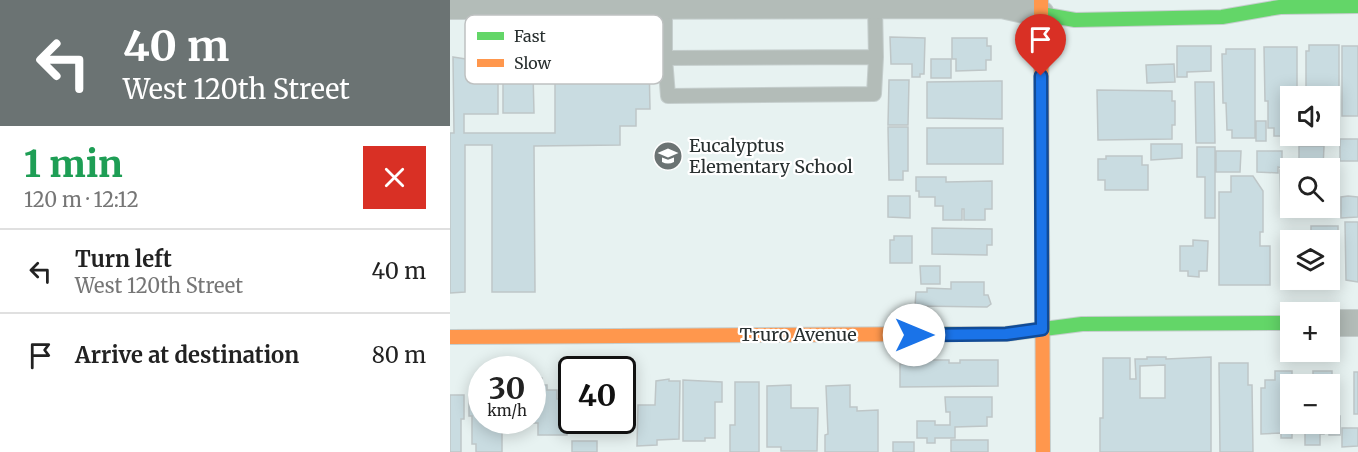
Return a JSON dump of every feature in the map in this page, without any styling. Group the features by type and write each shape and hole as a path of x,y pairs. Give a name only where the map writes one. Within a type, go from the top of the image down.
{"street":[{"path":"450,6 1002,5 1041,7 1075,20 1222,17 1280,7 1350,4"},
{"path":"1041,7 1043,452"},
{"name":"Truro Avenue","path":"450,337 1006,334 1082,324 1280,323"},
{"path":"1340,323 1358,323"}],"lane":[{"path":"665,5 668,96 874,94 875,6"},
{"path":"665,58 876,57"}],"building":[{"path":"890,37 925,38 924,74 920,74 920,77 912,77 912,64 891,64"},
{"path":"952,38 987,38 987,46 991,46 991,60 986,60 986,70 956,71 956,59 952,59"},
{"path":"1309,45 1339,45 1339,86 1306,86 1306,51 1309,51"},
{"path":"1177,46 1211,46 1211,71 1187,72 1187,77 1177,77"},
{"path":"1342,46 1358,46 1358,116 1342,116"},
{"path":"1264,47 1297,47 1297,86 1280,86 1280,136 1274,136 1274,128 1268,128 1268,101 1265,101"},
{"path":"1226,49 1255,49 1255,138 1232,138 1232,130 1227,130 1226,103 1223,103 1222,54 1226,54"},
{"path":"453,57 465,59 465,84 498,84 498,114 464,114 464,133 555,133 555,84 649,84 650,109 636,109 636,126 620,126 620,145 534,146 535,292 492,292 492,145 465,145 465,292 450,293 450,133 454,133"},
{"path":"931,59 951,59 951,78 931,78"},
{"path":"1174,64 1175,82 1147,83 1146,65"},
{"path":"889,80 909,80 908,125 888,125"},
{"path":"1002,81 1002,119 927,118 927,82"},
{"path":"1195,82 1214,82 1215,143 1196,143"},
{"path":"503,84 533,84 534,113 503,113"},
{"path":"1097,90 1172,91 1172,101 1175,101 1175,125 1172,125 1172,139 1098,140"},
{"path":"1256,121 1266,121 1266,141 1256,141"},
{"path":"888,127 908,127 908,171 903,171 903,180 889,180"},
{"path":"927,128 1003,128 1003,164 927,164"},
{"path":"1340,139 1358,139 1358,161 1340,161"},
{"path":"1151,144 1182,144 1182,158 1151,160"},
{"path":"1299,146 1324,146 1323,158 1299,158"},
{"path":"1197,147 1215,147 1215,218 1205,218 1205,177 1197,177"},
{"path":"1216,151 1241,151 1240,172 1216,172"},
{"path":"1257,151 1282,151 1278,173 1257,172"},
{"path":"1106,156 1142,156 1142,165 1148,165 1148,190 1105,190 1105,180 1098,180 1098,159 1106,159"},
{"path":"1231,176 1253,176 1263,191 1263,232 1260,232 1260,246 1270,246 1270,285 1219,285 1219,192 1231,192"},
{"path":"916,177 946,177 946,182 992,181 992,209 985,209 985,220 964,220 964,209 962,209 962,220 943,220 943,206 935,206 935,197 919,197 919,191 916,191"},
{"path":"888,196 910,196 910,218 888,217"},
{"path":"1341,197 1358,197 1358,217 1341,218"},
{"path":"1345,222 1358,222 1358,282 1346,280"},
{"path":"1311,226 1338,226 1338,230 1311,230"},
{"path":"932,228 992,229 992,245 987,245 987,255 932,254"},
{"path":"894,236 912,236 912,263 890,263 890,240 894,240"},
{"path":"1193,240 1208,241 1207,271 1199,271 1199,277 1188,276 1188,271 1180,271 1180,246 1193,246"},
{"path":"920,266 940,266 940,284 921,284"},
{"path":"951,282 984,282 984,295 988,295 991,304 987,307 915,306 916,292 927,292 927,288 951,289"},
{"path":"1147,357 1166,357 1166,359 1211,357 1211,452 1100,452 1100,418 1103,418 1103,358 1130,358 1130,379 1136,379 1135,359 1147,359","holes":["1165,365 1165,398 1140,398 1140,366"]},
{"path":"912,360 949,360 949,363 960,363 960,360 998,360 998,386 900,387 900,364 912,364"},
{"path":"1219,363 1248,363 1248,385 1252,385 1253,452 1220,452"},
{"path":"1275,371 1292,371 1292,374 1280,374 1280,433 1261,434 1261,388 1265,388 1265,380 1275,380"},
{"path":"1313,371 1332,371 1332,374 1313,374"},
{"path":"1354,372 1358,372 1358,414 1354,414"},
{"path":"669,379 669,381 680,381 679,439 657,440 657,445 637,446 638,405 655,405 656,381"},
{"path":"683,380 722,382 722,402 715,402 715,438 705,438 705,441 683,441"},
{"path":"735,382 759,382 759,452 730,452 730,425 735,425"},
{"path":"547,385 547,390 557,390 558,434 567,435 538,435 546,434"},
{"path":"791,385 791,408 818,408 817,451 781,451 781,447 767,447 767,386"},
{"path":"850,385 850,407 857,407 857,411 878,410 878,452 825,452 825,435 828,434 826,386"},
{"path":"450,395 464,395 461,452 450,452"},
{"path":"945,397 992,397 992,417 987,417 987,426 955,427 955,438 935,438 935,443 927,443 927,438 917,438 917,421 935,421 935,425 950,425 950,412 946,412"},
{"path":"1342,428 1358,428 1358,446 1342,447"},
{"path":"472,434 502,434 502,452 476,452 476,444 472,444"},
{"path":"1281,434 1292,434 1292,438 1281,438"},
{"path":"1305,434 1320,434 1320,445 1305,445"},
{"path":"951,440 988,440 988,452 951,452"},
{"path":"572,441 597,441 597,452 572,452"},
{"path":"893,442 914,442 914,452 893,452"}],"traffic: fast":[{"path":"1041,14 1075,20 1222,17 1280,7 1358,6"},
{"path":"941,334 1006,334 1082,324 1280,323"}],"traffic: slow":[{"path":"1041,0 1043,452"},
{"path":"450,337 941,334"}],"place":[{"name":"Eucalyptus Elementary School","path":"668,156"}],"route":[{"path":"914,335 1006,334 1042,329 1041,76"}]}
